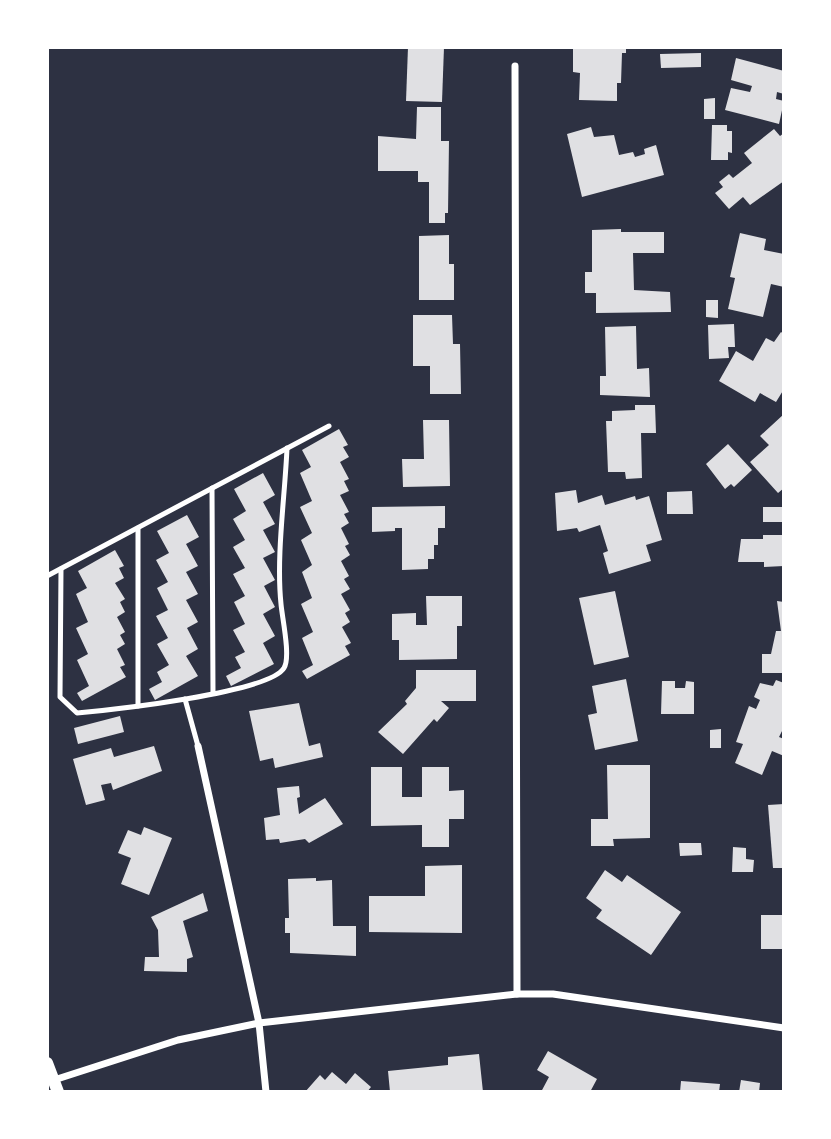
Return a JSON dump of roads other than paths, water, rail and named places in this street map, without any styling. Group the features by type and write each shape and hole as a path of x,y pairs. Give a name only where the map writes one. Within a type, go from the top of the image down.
{"street":[{"path":"515,66 517,994"},
{"path":"198,746 258,1023 266,1092"},
{"path":"47,1063 56,1086 178,1040 258,1023 517,994 553,993 784,1028"}],"lane":[{"path":"47,576 329,426"},
{"path":"61,569 60,697 76,713 185,699 270,679 286,664 280,600 287,448"},
{"path":"212,488 212,692"},
{"path":"138,528 138,706"},
{"path":"185,699 198,746"}]}
